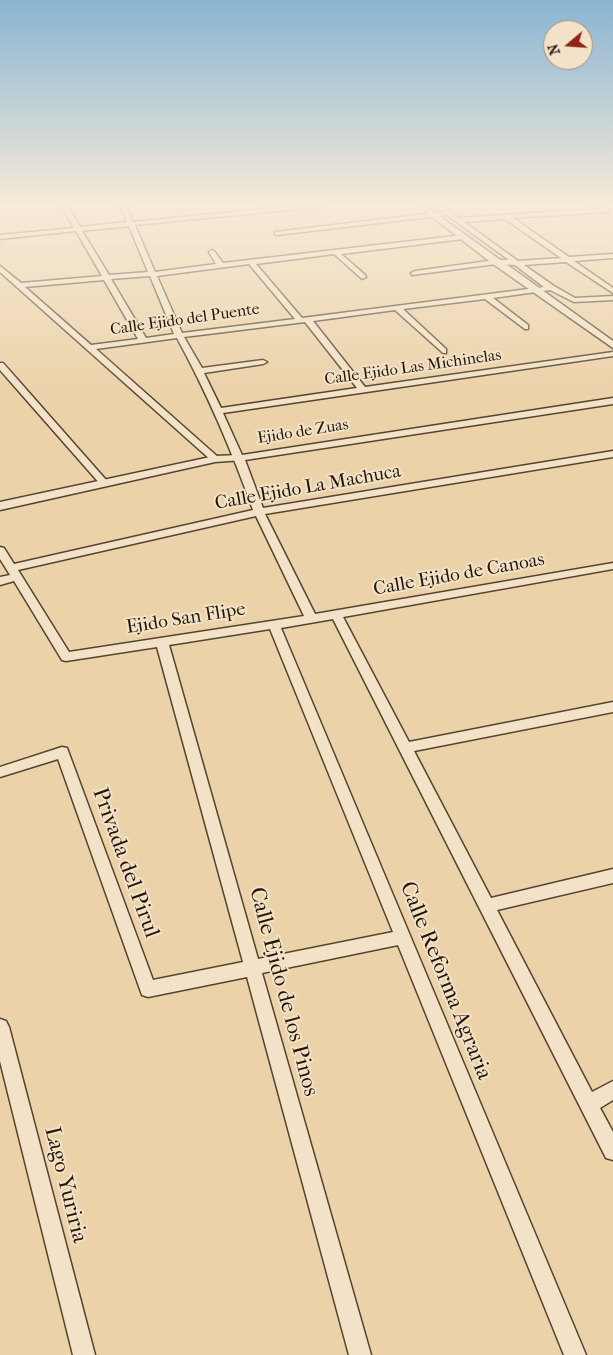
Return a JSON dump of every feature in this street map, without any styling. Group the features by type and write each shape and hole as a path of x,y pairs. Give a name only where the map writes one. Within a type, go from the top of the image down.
{"street":[{"path":"0,268 215,459"},
{"path":"100,268 143,340"},
{"path":"150,268 178,334 199,371 218,411 239,458 259,512 311,619"},
{"path":"18,285 202,268"},
{"path":"257,268 363,390"},
{"path":"353,268 362,276"},
{"path":"415,273 450,268"},
{"path":"505,268 613,345"},
{"path":"526,268 551,288 574,300 613,298"},
{"path":"580,268 613,291"},
{"name":"Calle Ejido del Puente","path":"91,347 178,334 551,288"},
{"path":"486,296 525,327"},
{"path":"564,311 574,300"},
{"path":"396,307 443,351"},
{"name":"Calle Ejido Las Michinelas","path":"218,411 613,354"},
{"path":"199,371 263,362"},
{"path":"0,365 104,483"},
{"name":"Ejido de Zuas","path":"0,506 215,459 239,458 613,401"},
{"name":"Calle Ejido La Machuca","path":"0,581 14,573 259,512 613,454"},
{"path":"0,550 14,573"},
{"name":"Calle Ejido de Canoas","path":"311,619 613,566"},
{"name":"Ejido San Flipe","path":"14,573 66,657 311,619"},
{"path":"336,614 613,1151"},
{"name":"Calle Reforma Agraria","path":"274,625 575,1355"},
{"name":"Calle Ejido de los Pinos","path":"162,642 360,1355"},
{"path":"405,748 613,706"},
{"name":"Privada del Pirul","path":"0,772 62,752 148,989 253,968"},
{"path":"486,906 613,876"},
{"path":"253,968 403,937"},
{"name":"Lago Yuriria","path":"0,1027 3,1048 84,1355"},
{"path":"588,1104 613,1090"}]}
